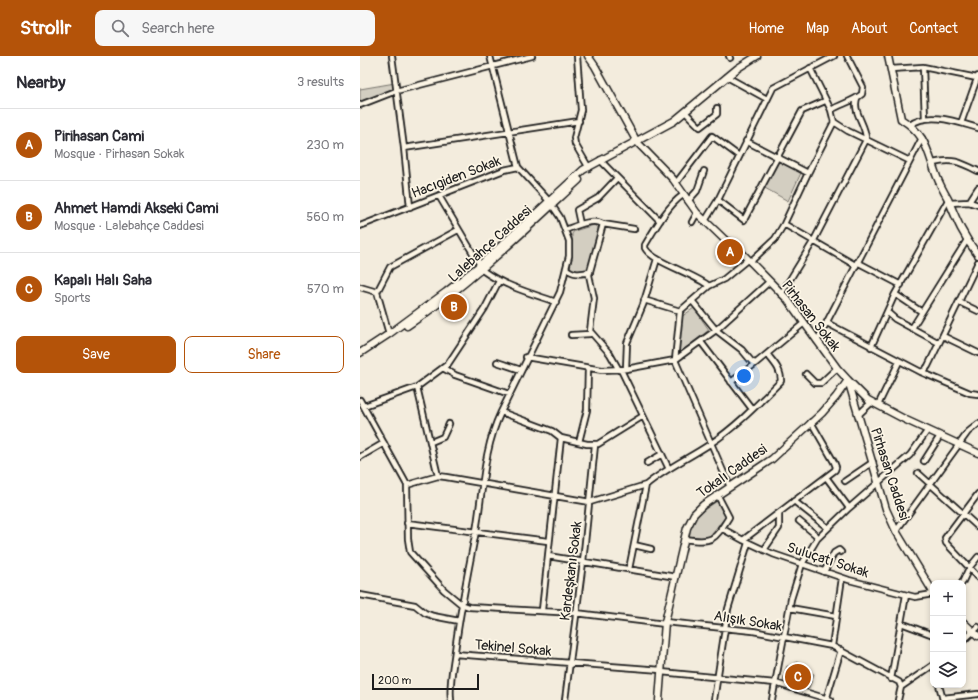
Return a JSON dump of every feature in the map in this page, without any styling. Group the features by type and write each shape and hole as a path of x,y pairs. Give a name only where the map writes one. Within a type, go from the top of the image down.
{"street":[{"path":"392,56 404,148 407,194 410,207"},
{"path":"490,56 518,167"},
{"path":"360,105 396,91 532,56"},
{"path":"576,56 581,110 574,144 589,168"},
{"name":"Pirhasan Sokak","path":"588,56 637,142 676,183 697,213 724,239 736,247 781,294 837,368 848,380 873,402 940,436 978,453"},
{"name":"Lalebahçe Caddesi","path":"360,358 426,313 481,267 589,168 600,160 637,142 674,121 727,77 757,56"},
{"path":"705,221 718,200 773,88 834,56"},
{"path":"831,110 843,102 857,98 862,94 862,87 848,56"},
{"path":"888,56 898,113 901,119 910,125 927,146 937,177 967,240 978,255"},
{"path":"891,69 922,67 978,76 961,123"},
{"path":"922,67 925,119"},
{"path":"730,487 675,360 680,311 686,304 693,302 709,286 724,280 775,239 784,224 834,122 831,110 825,101 810,68"},
{"path":"727,77 767,99"},
{"path":"781,294 813,242 866,140 865,130 856,109 857,98"},
{"path":"718,200 744,220 802,111 825,101"},
{"path":"685,112 700,127 717,114 717,108"},
{"path":"910,125 918,120 932,118 961,123 978,128"},
{"path":"404,148 579,121"},
{"path":"834,122 866,140 910,161"},
{"path":"676,183 712,136 739,156"},
{"path":"817,341 922,138"},
{"path":"746,141 808,173"},
{"path":"933,163 948,159 958,161 978,171"},
{"path":"600,160 660,221"},
{"name":"Hacıgiden Sokak","path":"360,226 504,170 518,167 551,203 565,230 569,249 566,268 556,302 526,357 491,437 482,485 476,531 461,604 451,676 451,700"},
{"path":"688,201 696,191 704,171"},
{"path":"580,224 577,210 598,198 617,178"},
{"path":"969,202 978,188"},
{"path":"683,195 660,221 645,245 647,252 657,259 709,286"},
{"path":"439,196 481,267 499,281 556,302"},
{"path":"949,202 969,202 978,205"},
{"path":"872,347 895,294 949,202"},
{"path":"692,222 697,213"},
{"path":"565,230 580,224 599,222 634,229"},
{"path":"590,334 594,298 590,272 601,237 603,224"},
{"path":"784,224 813,242 901,285"},
{"path":"389,334 377,292 390,267 458,230"},
{"path":"912,328 967,240"},
{"path":"622,369 628,343 657,259"},
{"path":"921,372 928,366 978,262"},
{"name":"Lalebahçe Caddesi","path":"360,353 389,334 481,267"},
{"path":"566,268 570,272 578,274 590,272"},
{"path":"364,406 417,387 448,364 459,350 485,308 499,281"},
{"path":"526,357 588,368 622,369 675,360 716,330 769,282"},
{"path":"360,287 377,292"},
{"path":"895,294 922,312"},
{"path":"644,300 680,311"},
{"path":"693,302 716,330 742,350 752,362 756,363"},
{"path":"959,302 978,311"},
{"path":"887,312 939,343"},
{"path":"731,382 804,323"},
{"path":"826,323 899,362 970,393 978,394"},
{"path":"571,335 590,334 610,354 622,369 669,469"},
{"path":"943,336 978,353"},
{"path":"701,342 752,409"},
{"path":"360,400 407,485 438,476 482,485 590,502 646,485 711,443 752,409 781,381 781,374 778,367 767,354"},
{"path":"497,362 520,370"},
{"path":"858,414 873,402 899,362"},
{"path":"443,368 455,375 509,394"},
{"path":"579,442 587,410 588,368"},
{"path":"806,374 815,383 821,383 837,368"},
{"name":"Pirhasan Caddesi","path":"848,380 886,509 896,531 930,588"},
{"name":"Tokalı Caddesi","path":"659,700 665,623 684,539 687,528 694,514 730,487 772,459 836,397 848,380"},
{"path":"417,387 438,476"},
{"path":"501,412 552,431 561,438 595,445 643,416"},
{"path":"743,540 763,523 779,513 826,477 836,467 811,422"},
{"path":"431,442 443,437 449,424"},
{"path":"896,531 968,432 978,424"},
{"path":"772,700 783,638 802,564 817,539 849,508 910,455 928,430"},
{"path":"924,461 940,436"},
{"path":"542,610 548,556 548,541 561,438"},
{"path":"360,456 384,443"},
{"name":"Kardeşkanı Sokak","path":"565,700 583,562 595,445"},
{"path":"647,463 662,454"},
{"path":"845,481 873,462"},
{"path":"918,473 978,527"},
{"path":"826,477 849,508"},
{"name":"Alışık Sokak","path":"407,485 407,523 410,552 444,590 461,604 469,607 542,610 753,631 829,646 841,650 891,679 899,682 901,687"},
{"path":"629,569 646,485"},
{"path":"978,494 945,538 946,543 978,577"},
{"path":"684,539 711,541 716,537 729,517 718,496"},
{"path":"794,501 828,528"},
{"path":"764,550 779,528 779,513"},
{"path":"799,521 816,535 817,539"},
{"path":"407,523 548,541"},
{"name":"Suluçatı Sokak","path":"721,528 764,550 842,578 914,597 930,594"},
{"path":"714,700 724,628 748,543"},
{"path":"634,546 651,548"},
{"path":"824,572 834,553 839,550 841,552"},
{"path":"548,556 676,576"},
{"path":"963,580 969,568 978,557"},
{"path":"829,646 836,616 842,578"},
{"path":"360,595 415,605 425,613 433,616 459,621"},
{"path":"891,679 906,595"},
{"path":"790,608 836,616"},
{"path":"901,623 930,635"},
{"path":"966,624 977,632 966,639"},
{"path":"826,699 841,650"},
{"name":"Tekinel Sokak","path":"454,654 661,671 775,683 831,700"},
{"path":"898,700 901,687 930,667"},
{"path":"940,688 943,699 978,694"}],"shaded area":[{"path":"395,83 394,90 360,103 360,89"},
{"path":"779,160 799,170 801,173 788,201 763,187 776,161"},
{"path":"594,225 599,229 588,268 585,271 571,270 572,234 574,231"},
{"path":"694,308 709,330 679,353 677,351 681,317"},
{"path":"717,501 727,515 707,539 687,537 691,524 694,520 701,512"},
{"path":"796,662 808,666 807,671 814,674 809,688 783,680 787,666 794,668"}],"place":[{"name":"Pirihasan Cami","path":"730,252"},
{"name":"Ahmet Hamdi Akseki Cami","path":"454,307"},
{"name":"Kapalı Halı Saha","path":"798,677"}]}
